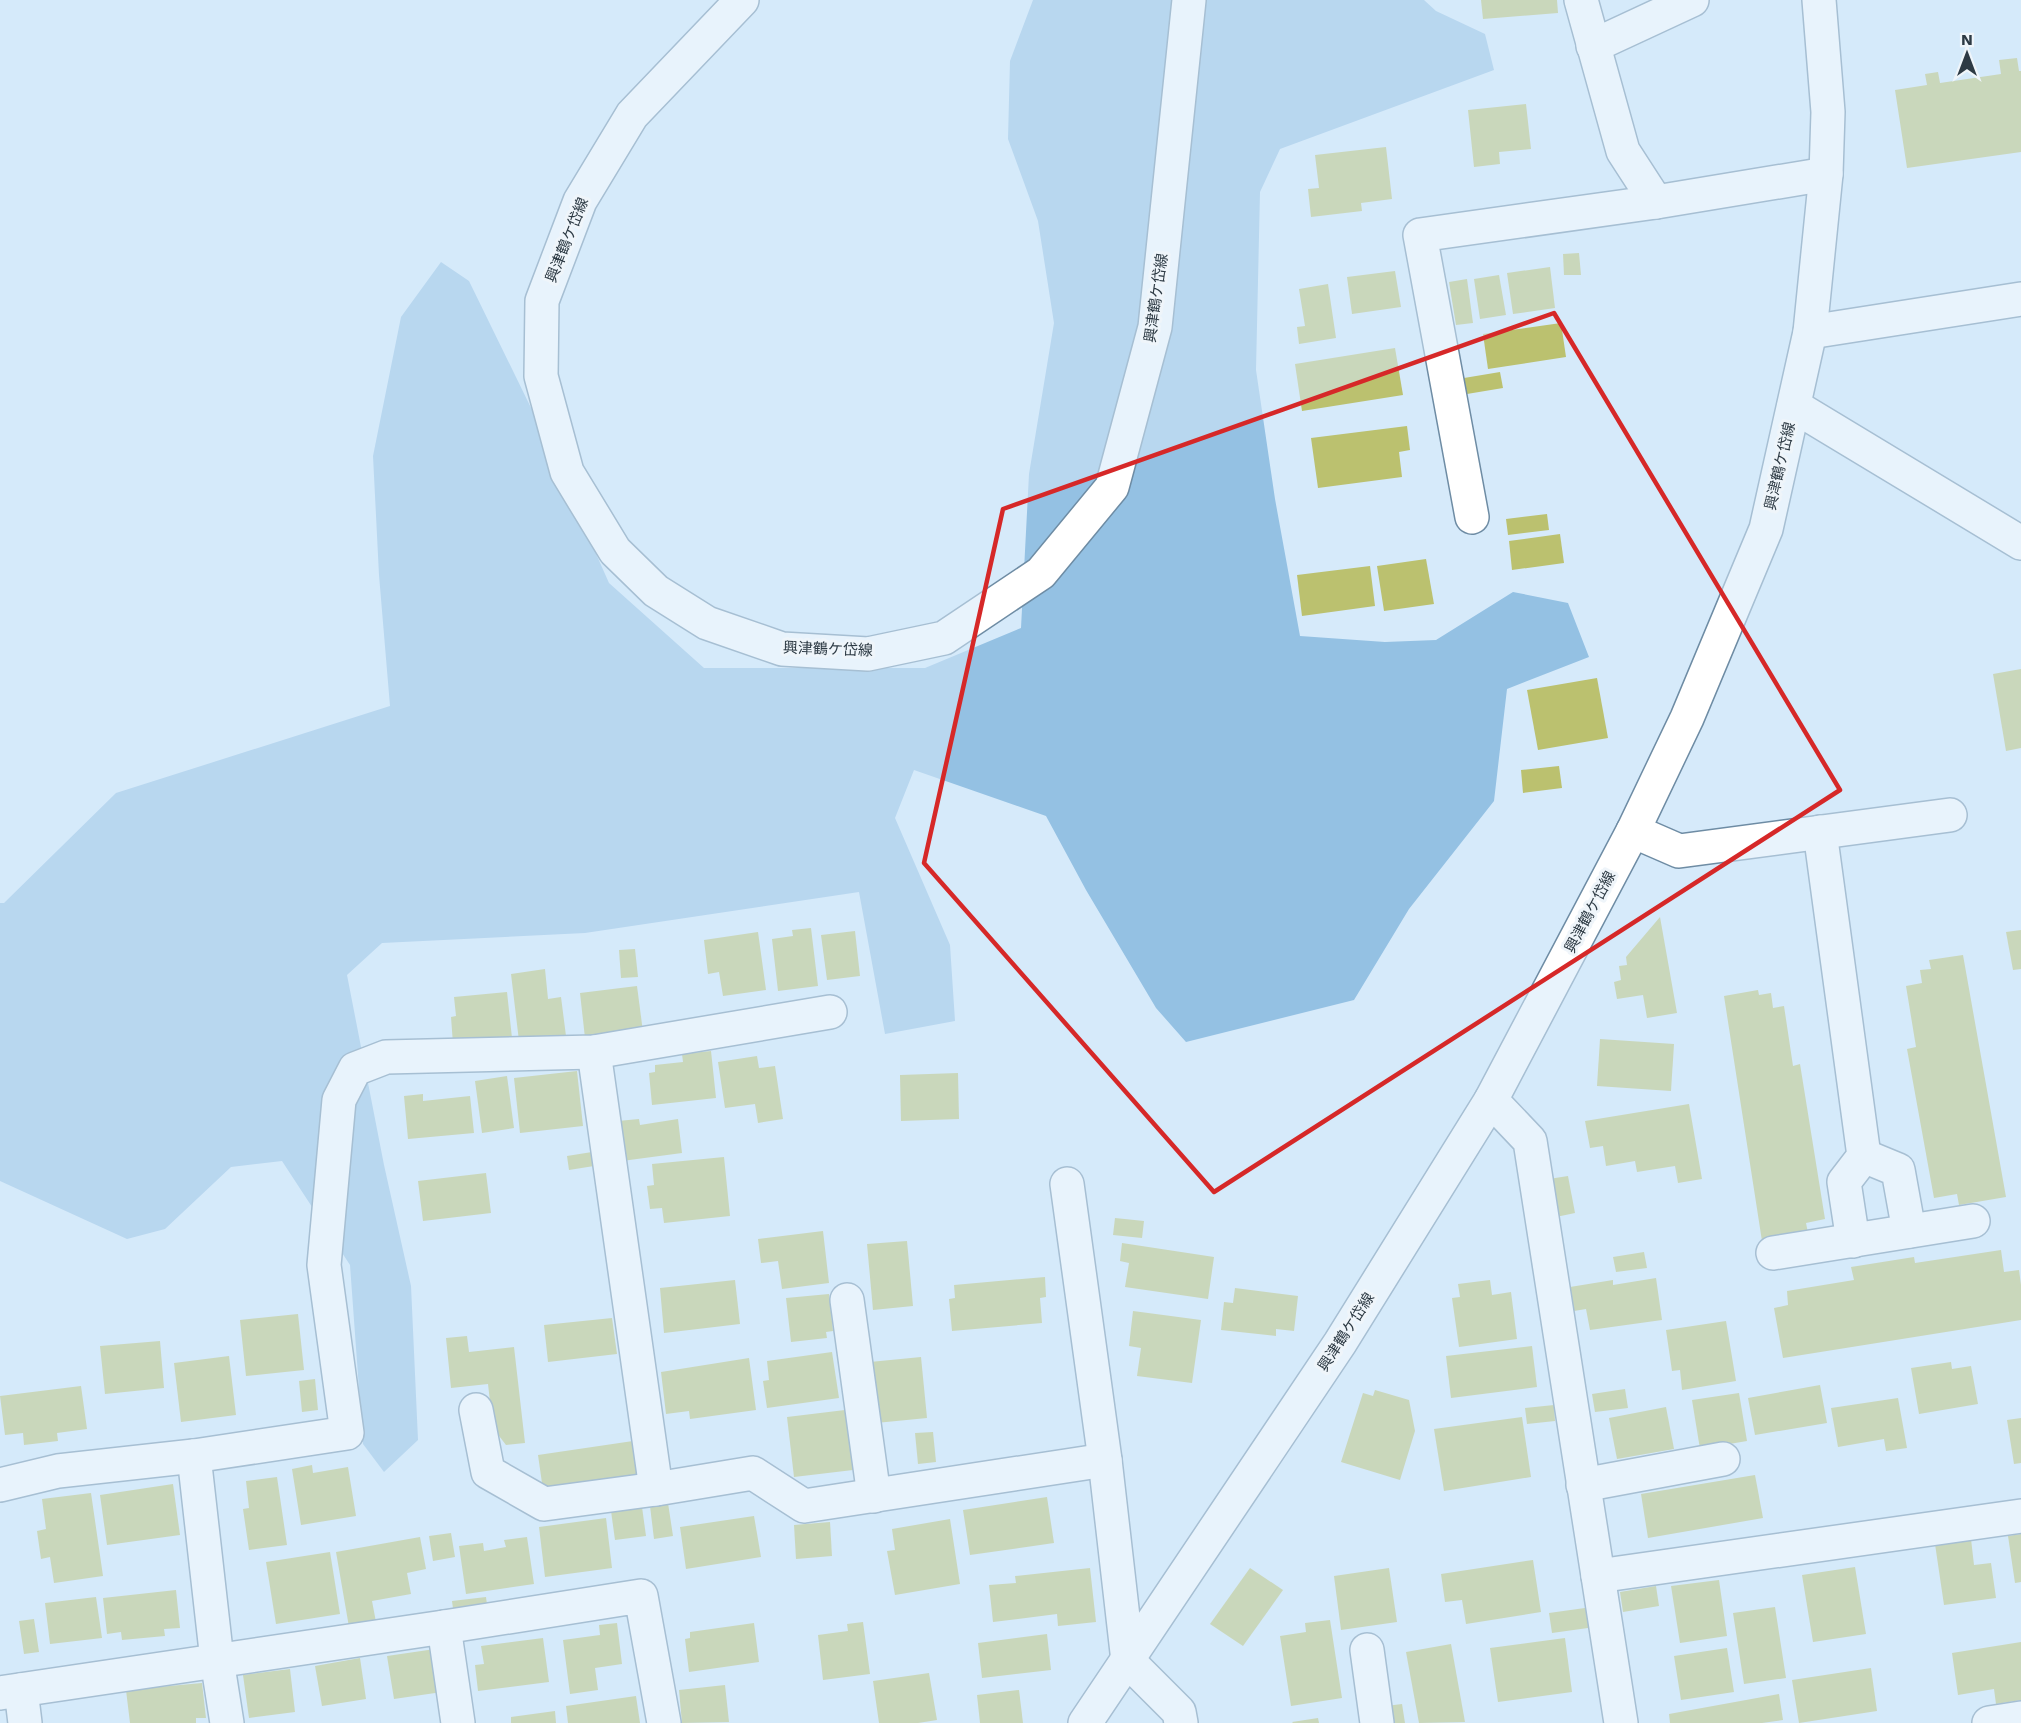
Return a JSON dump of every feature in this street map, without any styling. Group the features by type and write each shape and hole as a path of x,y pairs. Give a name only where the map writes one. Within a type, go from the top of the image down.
{"street":[{"name":"興津鶴ケ岱線","path":"742,0 632,115 580,201 542,301 541,376 567,472 615,551 656,591 707,622 782,649 868,654 944,638 1041,573 1112,488 1155,327 1189,0"},
{"path":"1581,0 1623,151 1656,202"},
{"path":"1593,46 1692,0"},
{"name":"興津鶴ケ岱線","path":"1085,1723 1340,1343 1491,1100 1633,831 1687,718 1766,529 1810,333 1826,174 1828,112 1819,0"},
{"path":"1472,517 1420,235 1656,202 1826,174"},
{"path":"1810,333 2021,299"},
{"path":"1794,406 2021,543"},
{"path":"1633,831 1679,851 1950,815"},
{"path":"1820,832 1864,1156 1844,1182 1853,1240"},
{"path":"0,1485 58,1471 194,1456 347,1434 324,1265 339,1100 355,1069 386,1057 594,1052 830,1012"},
{"path":"594,1052 656,1489"},
{"path":"1491,1100 1530,1142 1621,1723"},
{"path":"1864,1156 1898,1170 1909,1231"},
{"path":"1067,1184 1105,1460 1128,1661 1179,1712 1181,1723"},
{"path":"1773,1253 1973,1221"},
{"path":"847,1300 874,1496"},
{"path":"476,1410 488,1472 544,1504 753,1473 804,1506 1105,1460"},
{"path":"194,1456 227,1723"},
{"path":"1583,1485 1723,1460"},
{"path":"1598,1576 2021,1516"},
{"path":"25,1723 10,1691 641,1596 664,1723"},
{"path":"444,1627 458,1723"},
{"path":"1367,1650 1377,1723"},
{"path":"1989,1723 2021,1718"}],"highlighted area":[{"path":"1554,313 1840,790 1214,1192 924,863 1003,509"}],"shaded area":[{"path":"1033,0 1424,0 1436,11 1485,34 1494,70 1280,149 1260,192 1256,370 1275,499 1300,636 1385,642 1436,640 1513,592 1568,603 1589,657 1507,689 1494,801 1409,909 1354,1000 1186,1042 1156,1008 1086,890 1046,816 914,770 895,818 950,945 955,1021 885,1034 859,892 585,933 382,943 347,975 384,1165 411,1286 418,1440 384,1472 363,1444 350,1265 282,1161 231,1167 165,1229 127,1239 0,1181 0,903 4,903 116,793 390,706 379,575 373,456 401,317 441,262 469,281 534,414 609,583 704,668 925,668 1021,628 1029,474 1054,323 1038,221 1008,139 1010,61"}],"building":[{"path":"1481,0 1557,0 1558,13 1483,19"},
{"path":"2017,58 2019,71 2021,71 2021,152 1907,168 1895,90 1927,85 1925,74 1938,72 1940,83 2001,74 1999,60"},
{"path":"1526,104 1531,149 1499,152 1500,164 1474,167 1468,110"},
{"path":"1386,147 1392,199 1361,203 1362,211 1311,217 1308,189 1319,188 1315,155"},
{"path":"1579,253 1581,275 1564,275 1563,254"},
{"path":"1550,267 1555,308 1513,314 1507,273"},
{"path":"1395,271 1401,307 1352,314 1347,277"},
{"path":"1499,275 1506,315 1480,319 1474,279"},
{"path":"1467,279 1473,323 1456,325 1449,282"},
{"path":"1328,284 1336,338 1299,344 1297,327 1305,326 1299,289"},
{"path":"1561,323 1566,357 1488,369 1483,334"},
{"path":"1395,348 1403,395 1302,411 1295,364"},
{"path":"1500,372 1503,388 1467,394 1464,378"},
{"path":"1407,426 1410,450 1399,452 1402,477 1318,488 1311,438"},
{"path":"1547,514 1549,530 1508,535 1506,519"},
{"path":"1560,534 1564,563 1512,570 1509,541"},
{"path":"1426,559 1434,604 1384,611 1377,566"},
{"path":"1370,566 1375,606 1302,616 1297,575"},
{"path":"2021,669 2021,748 2006,751 1993,674"},
{"path":"1597,678 1608,738 1538,750 1527,690"},
{"path":"1559,766 1562,788 1523,793 1521,770"},
{"path":"1660,917 1677,1013 1647,1018 1643,995 1617,999 1614,982 1621,980 1619,966 1627,965 1626,957"},
{"path":"811,928 818,986 778,991 772,939 793,936 792,930"},
{"path":"2021,930 2021,969 2013,970 2006,932"},
{"path":"855,931 860,976 827,980 821,935"},
{"path":"758,932 766,990 723,996 719,972 708,974 704,940"},
{"path":"635,949 638,977 621,978 619,950"},
{"path":"1963,955 2006,1197 1959,1205 1957,1194 1934,1198 1907,1049 1916,1047 1906,986 1922,983 1920,970 1931,969 1929,960"},
{"path":"545,969 548,999 561,997 566,1036 519,1041 511,974"},
{"path":"637,986 643,1032 585,1038 580,993"},
{"path":"1758,990 1759,995 1771,993 1773,1008 1784,1006 1793,1066 1800,1064 1825,1219 1806,1223 1808,1233 1762,1241 1724,996"},
{"path":"507,992 512,1038 453,1044 451,1017 456,1016 454,997"},
{"path":"1600,1039 1674,1044 1671,1091 1597,1086"},
{"path":"711,1051 716,1098 652,1105 649,1073 655,1072 655,1065 683,1062 682,1054"},
{"path":"757,1056 759,1068 775,1066 783,1119 758,1123 755,1104 725,1108 718,1062"},
{"path":"577,1071 583,1126 520,1133 514,1078"},
{"path":"958,1073 959,1119 901,1121 900,1075"},
{"path":"507,1076 514,1128 482,1133 475,1081"},
{"path":"423,1094 423,1101 470,1096 474,1133 408,1139 404,1096"},
{"path":"1689,1104 1702,1179 1678,1183 1675,1166 1637,1172 1635,1161 1606,1166 1603,1146 1590,1148 1585,1121"},
{"path":"639,1119 640,1125 678,1119 682,1153 622,1161 618,1121"},
{"path":"592,1152 594,1166 569,1170 567,1156"},
{"path":"724,1157 730,1216 664,1223 662,1208 650,1209 647,1186 654,1185 652,1164"},
{"path":"486,1173 491,1213 423,1221 418,1181"},
{"path":"1568,1176 1575,1213 1556,1217 1549,1179"},
{"path":"1115,1218 1144,1221 1142,1238 1113,1235"},
{"path":"823,1231 829,1283 782,1289 778,1261 761,1263 758,1239"},
{"path":"907,1241 913,1306 873,1310 867,1244"},
{"path":"1122,1243 1214,1257 1208,1299 1125,1287 1129,1263 1120,1261"},
{"path":"2001,1250 2004,1272 2019,1270 2021,1320 1783,1358 1774,1308 1788,1305 1787,1291 1854,1280 1851,1267 1914,1257 1915,1263"},
{"path":"1644,1252 1647,1268 1616,1272 1613,1257"},
{"path":"1045,1277 1046,1297 1040,1298 1042,1323 952,1331 949,1299 955,1298 954,1285"},
{"path":"1656,1278 1662,1320 1590,1330 1586,1309 1574,1311 1570,1287 1613,1280 1613,1285"},
{"path":"735,1280 740,1324 664,1333 660,1288"},
{"path":"1490,1280 1492,1295 1511,1292 1517,1339 1459,1347 1452,1298 1460,1297 1458,1284"},
{"path":"1235,1288 1298,1296 1294,1331 1276,1329 1276,1336 1221,1330 1224,1302 1233,1303"},
{"path":"829,1294 833,1331 826,1332 827,1338 791,1342 786,1298"},
{"path":"1133,1311 1201,1320 1192,1383 1137,1376 1141,1348 1129,1346"},
{"path":"298,1314 304,1370 246,1376 240,1320"},
{"path":"612,1318 617,1354 548,1362 544,1325"},
{"path":"1726,1321 1736,1381 1682,1390 1680,1370 1672,1371 1666,1330"},
{"path":"467,1336 469,1352 514,1347 525,1443 506,1445 493,1428 488,1384 451,1388 446,1338"},
{"path":"160,1341 164,1388 105,1394 100,1346"},
{"path":"1532,1346 1537,1387 1451,1398 1446,1356"},
{"path":"832,1352 839,1398 767,1408 763,1381 769,1380 767,1361"},
{"path":"229,1356 236,1415 181,1422 174,1363"},
{"path":"921,1357 927,1418 876,1423 870,1362"},
{"path":"749,1358 756,1410 690,1419 689,1411 666,1414 661,1372"},
{"path":"1951,1362 1952,1369 1971,1366 1978,1404 1919,1414 1911,1368"},
{"path":"315,1379 318,1410 302,1412 299,1381"},
{"path":"1820,1385 1827,1423 1755,1435 1748,1398"},
{"path":"81,1386 87,1429 57,1433 58,1441 24,1445 23,1433 5,1435 0,1396"},
{"path":"1625,1389 1628,1408 1595,1412 1592,1394"},
{"path":"1375,1390 1409,1400 1415,1431 1400,1480 1341,1462 1363,1393 1373,1396"},
{"path":"1739,1393 1747,1441 1700,1449 1692,1400"},
{"path":"1898,1398 1907,1448 1886,1451 1884,1439 1838,1447 1831,1408"},
{"path":"1554,1405 1555,1421 1527,1424 1525,1408"},
{"path":"1666,1407 1674,1449 1617,1459 1609,1418"},
{"path":"845,1410 853,1470 794,1477 787,1417"},
{"path":"1522,1417 1531,1477 1444,1491 1434,1429"},
{"path":"2021,1418 2021,1463 2014,1464 2007,1420"},
{"path":"933,1432 936,1462 918,1464 915,1433"},
{"path":"633,1441 640,1484 543,1490 538,1455"},
{"path":"312,1465 313,1473 348,1467 356,1516 301,1525 292,1469"},
{"path":"1755,1475 1763,1518 1648,1538 1641,1494"},
{"path":"277,1477 287,1545 249,1550 243,1509 249,1508 246,1481"},
{"path":"173,1484 180,1535 107,1545 100,1495"},
{"path":"91,1493 103,1576 54,1583 50,1557 41,1559 37,1531 46,1529 42,1499"},
{"path":"1047,1497 1054,1543 970,1555 963,1510"},
{"path":"668,1503 673,1536 654,1539 650,1506"},
{"path":"642,1507 646,1536 615,1540 611,1511"},
{"path":"754,1516 761,1557 686,1569 680,1527"},
{"path":"606,1518 612,1568 545,1577 539,1527"},
{"path":"950,1519 960,1584 895,1595 887,1551 895,1550 892,1529"},
{"path":"830,1522 832,1556 796,1559 794,1525"},
{"path":"451,1533 455,1557 433,1561 429,1536"},
{"path":"2021,1534 2021,1582 2015,1583 2008,1536"},
{"path":"420,1537 426,1569 407,1573 411,1594 372,1601 376,1622 349,1627 336,1552"},
{"path":"527,1537 534,1584 466,1594 459,1546 483,1543 484,1551 506,1547 504,1540"},
{"path":"1971,1539 1974,1565 1991,1563 1996,1598 1944,1605 1935,1544"},
{"path":"330,1552 340,1614 276,1624 266,1562"},
{"path":"1533,1560 1541,1612 1466,1624 1462,1600 1445,1602 1441,1574"},
{"path":"1855,1567 1866,1634 1813,1642 1802,1575"},
{"path":"1090,1568 1096,1622 1058,1626 1057,1614 993,1622 989,1585 1016,1583 1015,1576"},
{"path":"1250,1568 1283,1590 1243,1646 1210,1624"},
{"path":"1389,1568 1397,1622 1341,1630 1334,1576"},
{"path":"1719,1580 1727,1636 1680,1643 1671,1586"},
{"path":"1656,1586 1659,1606 1623,1612 1620,1592"},
{"path":"176,1590 180,1628 164,1629 165,1636 122,1640 121,1632 107,1634 103,1598"},
{"path":"96,1597 102,1638 50,1644 45,1603"},
{"path":"486,1597 488,1612 454,1616 452,1601"},
{"path":"1592,1607 1595,1627 1552,1633 1549,1613"},
{"path":"1775,1607 1786,1678 1744,1684 1733,1613"},
{"path":"34,1619 39,1652 24,1654 19,1621"},
{"path":"1330,1620 1342,1698 1291,1706 1280,1636 1306,1632 1305,1623"},
{"path":"863,1622 870,1674 823,1680 818,1635 848,1631 847,1624"},
{"path":"617,1623 622,1664 595,1668 598,1690 570,1694 563,1640 600,1635 599,1625"},
{"path":"754,1623 759,1662 689,1672 685,1639 690,1638 690,1632"},
{"path":"1047,1634 1051,1670 982,1678 978,1643"},
{"path":"543,1638 549,1682 478,1691 475,1665 484,1664 481,1646"},
{"path":"1565,1638 1572,1692 1498,1702 1490,1648"},
{"path":"2021,1642 2021,1700 1996,1704 1994,1689 1958,1695 1952,1653"},
{"path":"1451,1644 1465,1722 1419,1723 1406,1652"},
{"path":"1727,1648 1734,1692 1681,1700 1674,1656"},
{"path":"435,1649 442,1692 394,1699 387,1656"},
{"path":"360,1658 366,1699 322,1706 315,1666"},
{"path":"1871,1668 1877,1711 1799,1723 1792,1680"},
{"path":"290,1669 295,1712 249,1718 243,1675"},
{"path":"929,1673 937,1720 918,1723 879,1723 873,1681"},
{"path":"202,1683 206,1718 196,1718 196,1723 130,1723 126,1690"},
{"path":"725,1685 729,1722 682,1723 679,1690"},
{"path":"1019,1690 1023,1723 980,1723 977,1695"},
{"path":"1779,1694 1783,1720 1762,1723 1670,1723 1669,1714"},
{"path":"636,1696 640,1723 568,1723 566,1706"},
{"path":"1402,1704 1405,1723 1388,1723 1386,1706"},
{"path":"555,1711 556,1723 511,1723 511,1717"},
{"path":"1318,1718 1319,1723 1292,1722"}]}
